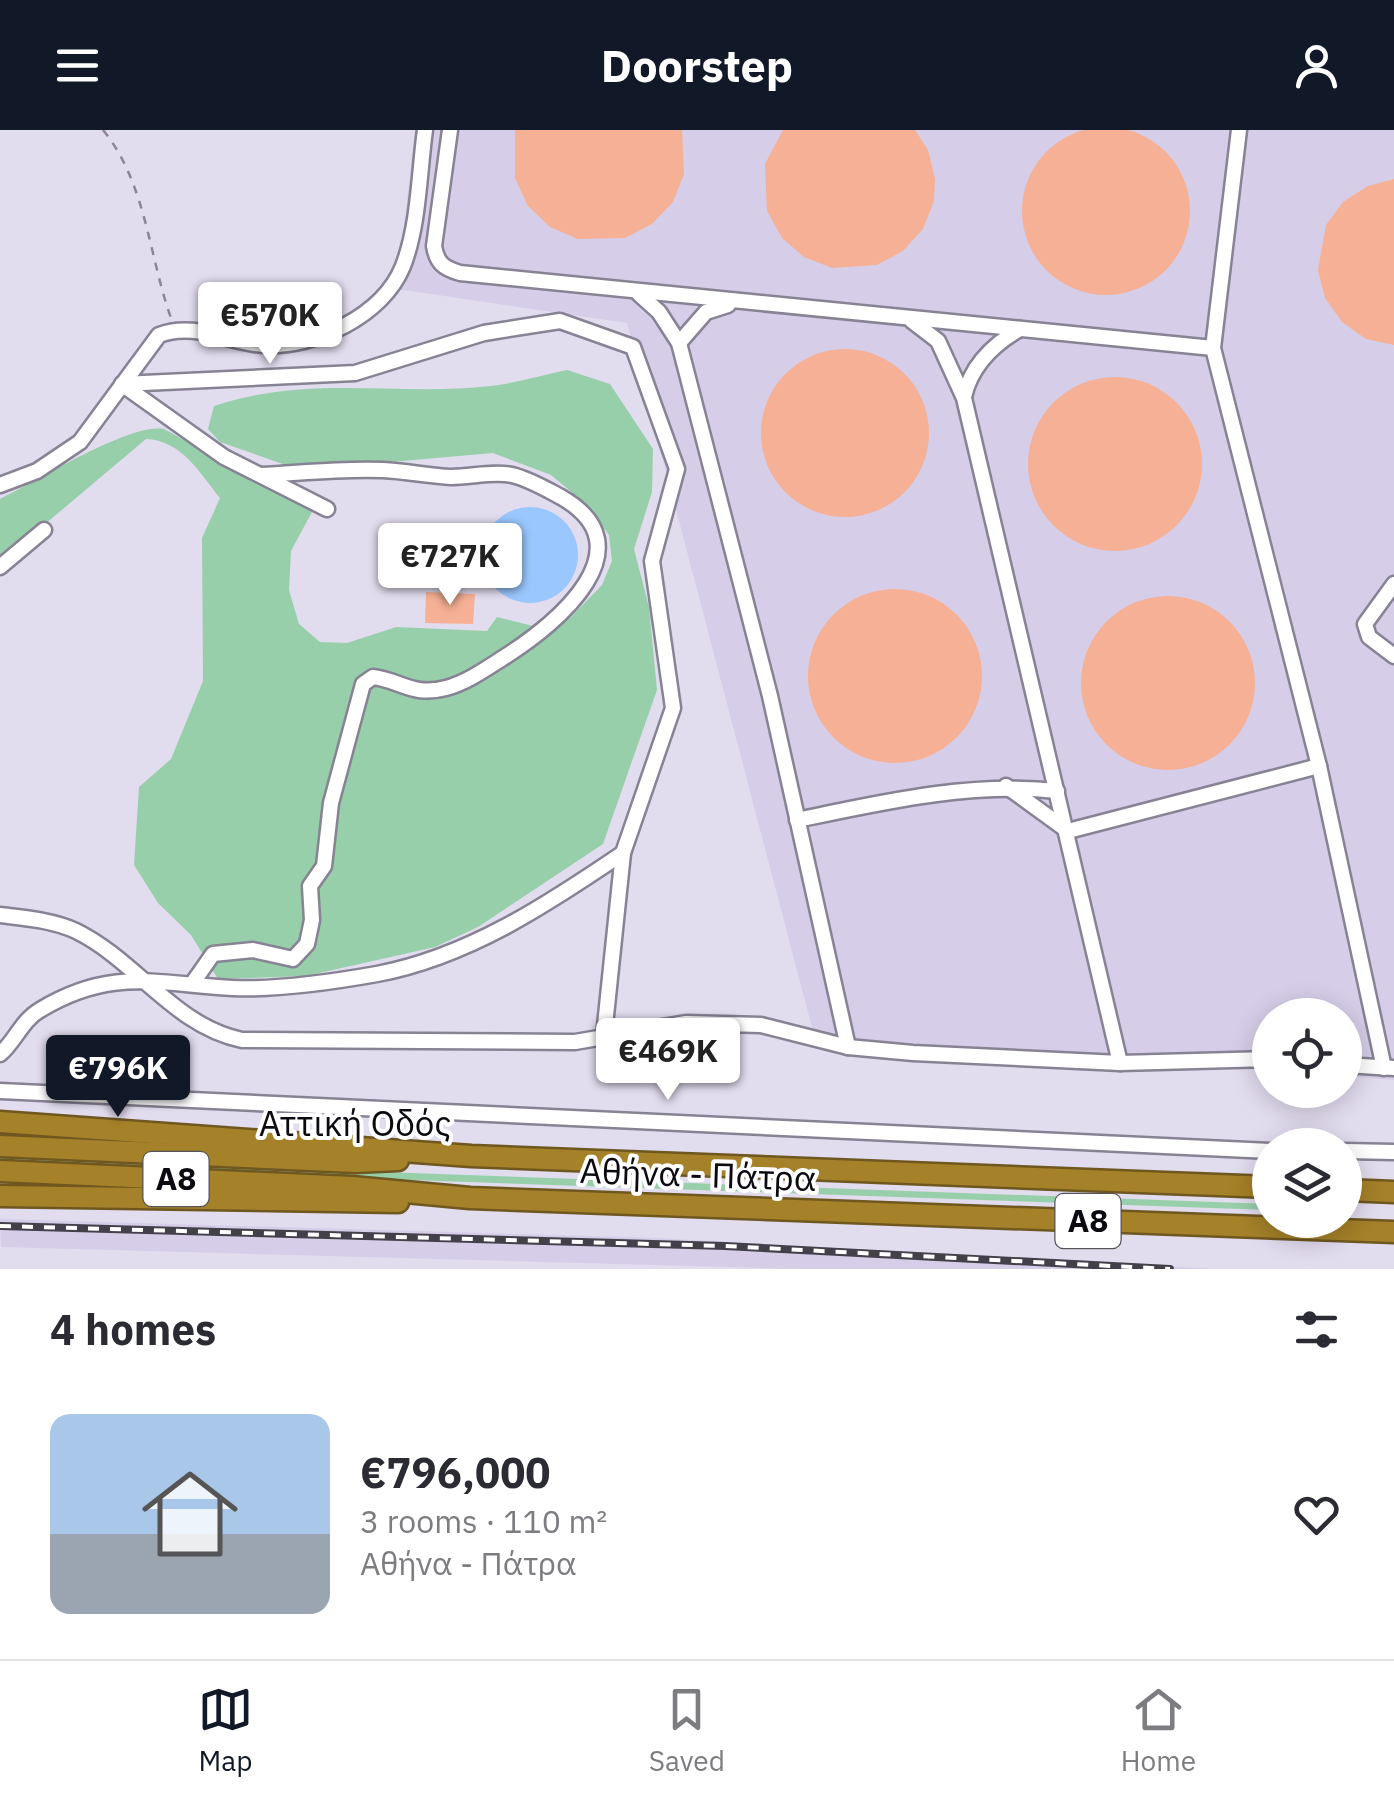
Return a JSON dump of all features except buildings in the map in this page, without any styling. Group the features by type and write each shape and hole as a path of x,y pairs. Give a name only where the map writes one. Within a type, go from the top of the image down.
{"highway":[{"name":"Αθήνα - Πάτρα","path":"0,1122 471,1156 1252,1186"},
{"name":"Αττική Οδός","path":"0,1146 355,1162 471,1156"},
{"name":"Αθήνα - Πάτρα","path":"0,1170 352,1187 470,1198 1394,1232"},
{"path":"1362,1191 1394,1192"},
{"path":"0,1196 352,1204 470,1198"}],"street":[{"path":"0,486 36,471 80,442 159,335 175,329 265,345 292,343 325,335 362,313 402,269 425,130"},
{"path":"450,130 434,246 436,259 444,268 638,294 1213,348"},
{"path":"1239,130 1213,348 1320,766 1389,1068 1362,1066"},
{"path":"638,294 659,312 679,343 770,696 848,1047"},
{"path":"679,343 706,312 738,303"},
{"path":"908,318 938,341 964,398 1120,1063"},
{"path":"122,384 355,373 484,333 560,321 634,347 677,469 652,560 673,708 623,852 604,1035"},
{"path":"964,398 976,367 991,348 1020,329"},
{"path":"122,384 224,456 327,508"},
{"path":"192,984 213,954 253,950 293,959 308,944 312,920 310,886 324,866 331,803 363,684 373,677 383,678 415,691 444,688 470,678 545,628 589,582 597,560 596,534 589,517 549,490 510,474 452,477 381,470 261,475"},
{"path":"0,566 44,530"},
{"path":"1394,584 1364,624 1369,637 1394,656"},
{"path":"1068,831 1320,766"},
{"path":"796,820 899,798 1006,786 1058,791"},
{"path":"1006,786 1068,831"},
{"path":"0,1054 39,1010 112,979 236,988 380,974 440,956 479,940 562,894 623,852"},
{"path":"0,915 75,930 195,1022 218,1035 242,1040 575,1042 663,1024 761,1026 848,1047 1120,1063 1252,1059"},
{"path":"0,1091 1252,1149"},
{"path":"1362,1152 1394,1152"}],"path":[{"path":"103,130 140,203 155,272 175,329"}],"shaded area":[{"path":"415,130 1394,130 1394,1080 1362,1077 1362,998 1252,998 1252,1070 815,1039 627,323 397,289"},
{"path":"0,1219 656,1238 1215,1269 798,1269 1,1247"}],"green space":[{"path":"567,370 610,384 653,449 652,492 634,549 649,607 657,690 603,844 478,927 435,947 306,976 218,979 191,935 158,903 134,865 139,787 171,759 203,681 202,538 220,498 180,452 146,439 0,562 0,499 106,444 148,430 164,429 313,510 291,551 289,590 299,624 320,642 347,643 396,627 487,631 497,617 541,628 570,618 602,585 612,561 609,535 586,504 551,475 493,453 300,470 220,442 208,429 214,406 250,396 319,389 455,389 491,386"},
{"path":"0,1153 354,1171 1252,1203 1252,1209 354,1178 0,1161"}],"water":[{"path":"530,507 548,511 564,521 574,537 578,555 574,573 564,589 548,599 530,603 512,599 496,589 486,573 482,555 486,537 496,521 512,511"}],"railway":[{"path":"0,1226 725,1246 1170,1269"}]}
